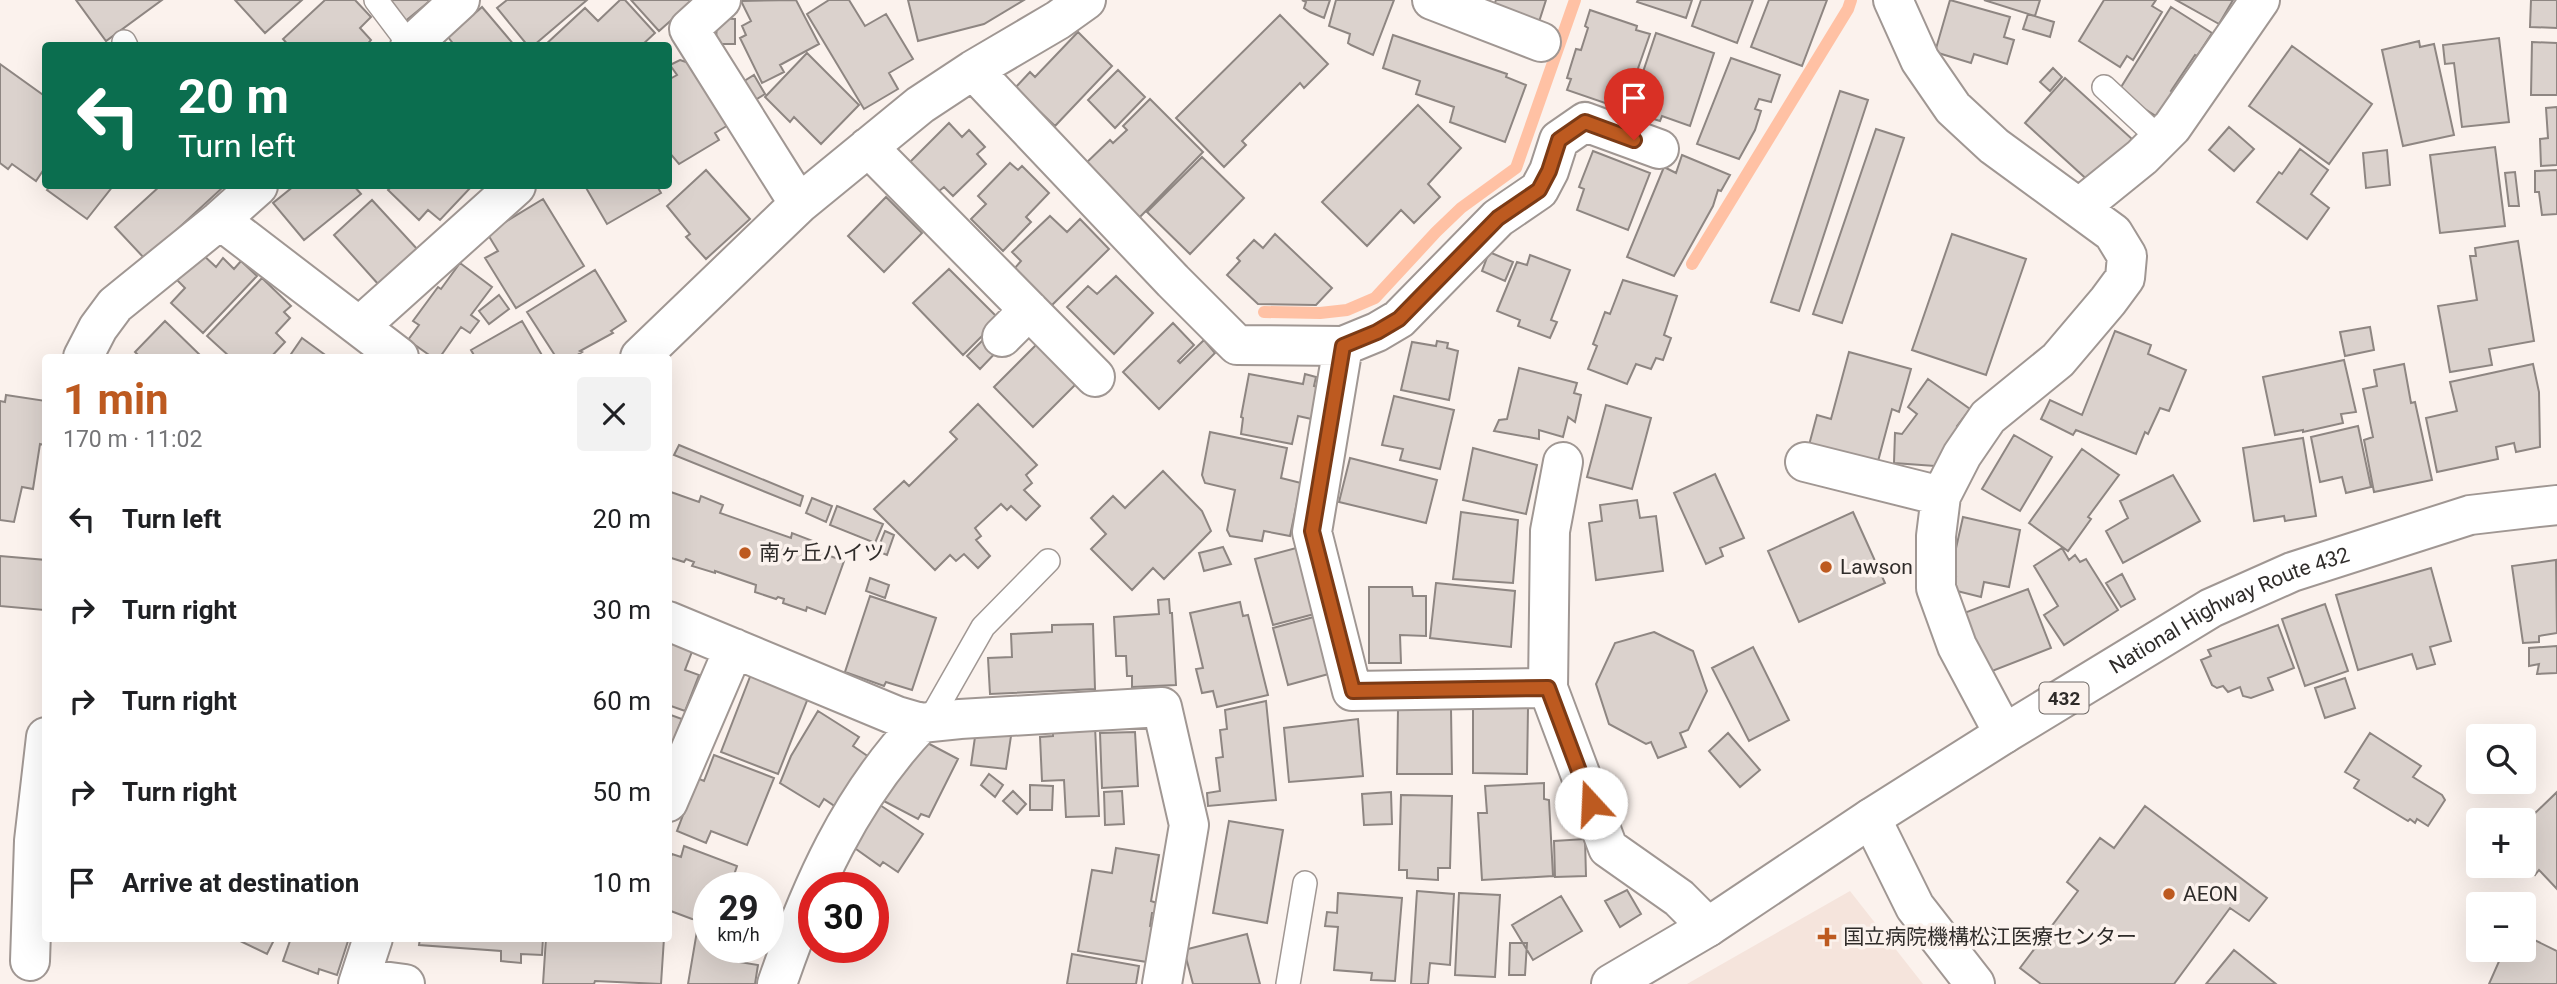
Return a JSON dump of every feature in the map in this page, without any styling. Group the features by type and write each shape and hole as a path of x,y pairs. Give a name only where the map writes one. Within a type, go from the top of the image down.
{"main road":[{"path":"413,42 460,0"},
{"path":"721,0 679,39 799,204"},
{"path":"643,354 799,204 919,105 1086,0"},
{"path":"1432,0 1541,42"},
{"path":"1893,0 1920,60 1953,108 1994,146 2113,233 2123,245 2127,256 2125,278 2057,359 1988,417 1962,455 1941,496 1936,536 1936,588 1957,646 2004,734"},
{"path":"2079,208 2161,140 2260,0"},
{"path":"973,70 1237,345 1343,346 1377,332 1399,319 1498,218 1539,190 1549,171 1559,140 1585,122 1658,149"},
{"path":"868,148 1095,377"},
{"path":"360,326 513,189"},
{"path":"84,354 97,328 115,306 238,198 360,326 395,354"},
{"path":"1002,337 1029,310"},
{"path":"1343,346 1312,531 1353,691 1548,688"},
{"path":"1563,462 1550,531 1548,688 1608,848 1679,898 1708,927"},
{"path":"1805,462 1941,496"},
{"name":"National Highway Route 432","path":"1611,984 1708,927 1871,818 2211,608 2292,572 2470,515 2557,505"},
{"path":"672,623 897,716 921,723 1162,707 1189,825 1162,984"},
{"path":"672,793 734,648"},
{"path":"777,984 802,911 829,854 875,778 921,723"},
{"path":"23,976 42,772"},
{"path":"1871,818 1915,907 1975,984"},
{"path":"372,942 359,981 405,984"}],"lane":[{"path":"376,0 408,42"},
{"path":"2104,88 2161,140"},
{"path":"921,723 934,713 983,626 1048,561"},
{"path":"1287,984 1305,883"}],"shaded area":[{"name":"国立病院機構松江医療センター","path":"1850,891 1923,984 1687,984"}],"building":[{"path":"76,0 162,0 106,41"},
{"path":"235,0 302,0 265,33"},
{"path":"325,0 355,0 371,17 360,28 371,40 369,42 286,42 283,39"},
{"path":"384,0 431,0 403,23"},
{"path":"507,0 587,0 538,42 525,42 497,8"},
{"path":"620,0 625,0 655,33 645,42 548,42 585,8 598,21"},
{"path":"631,0 694,0 659,31"},
{"path":"796,0 819,44 780,65 784,72 762,83 740,38 746,35 742,26 751,21 741,1"},
{"path":"829,0 849,0 865,26 886,14 913,59 889,73 898,89 864,109 807,14"},
{"path":"908,0 1024,0 984,24 918,41"},
{"path":"1302,0 1330,0 1324,18 1304,8 1306,2"},
{"path":"1336,0 1394,0 1373,55 1348,43 1350,34 1329,26"},
{"path":"1496,0 1546,0 1537,28 1493,8"},
{"path":"1692,0 1686,18 1637,2"},
{"path":"1701,0 1753,0 1737,43 1692,26"},
{"path":"1769,0 1827,0 1802,66 1751,47"},
{"path":"1950,0 2010,17 2004,37 2014,40 2007,64 1974,54 1971,63 1935,52"},
{"path":"1984,0 2040,0 2035,16"},
{"path":"2104,0 2156,0 2152,6 2162,12 2133,60 2127,56 2120,67 2079,41"},
{"path":"2176,0 2233,0 2219,24"},
{"path":"2531,0 2557,0 2557,28 2530,27"},
{"path":"482,7 512,42 452,42 448,37"},
{"path":"2171,7 2212,33 2171,91 2174,93 2159,118 2118,92"},
{"path":"1590,10 1637,26 1636,30 1650,34 1634,80 1647,85 1637,114 1567,90 1571,79 1567,78 1576,49 1581,50"},
{"path":"2028,14 2054,22 2050,37 2023,29"},
{"path":"1280,15 1328,64 1304,88 1300,83 1242,141 1246,145 1224,167 1176,118"},
{"path":"717,18 735,19 735,44 716,44"},
{"path":"1078,32 1112,66 1055,126 1015,88 1030,72 1035,77"},
{"path":"1656,33 1714,53 1690,126 1662,116 1660,121 1641,115 1648,84 1640,81"},
{"path":"1393,35 1507,74 1506,77 1526,85 1505,142 1450,122 1454,107 1416,94 1420,81 1383,68"},
{"path":"2499,38 2509,122 2462,127 2454,63 2445,64 2443,45"},
{"path":"2419,41 2420,47 2434,44 2454,135 2403,146 2382,50"},
{"path":"2532,42 2557,43 2557,95 2531,95"},
{"path":"2292,46 2372,104 2329,164 2249,106"},
{"path":"807,53 859,105 821,144 794,117 790,122 765,97"},
{"path":"1731,58 1780,75 1771,102 1759,99 1755,109 1761,111 1755,130 1739,159 1697,144"},
{"path":"680,60 695,65 730,124 715,133 719,140 679,164 672,156 672,78 677,75 672,64"},
{"path":"0,64 42,94 42,172 36,181 12,164 8,169 0,163"},
{"path":"2053,68 2062,77 2050,91 2040,82"},
{"path":"1118,70 1145,97 1115,128 1088,100"},
{"path":"754,75 765,94 752,102 741,83"},
{"path":"2065,78 2132,139 2092,184 2025,123"},
{"path":"1840,91 1868,100 1799,311 1771,302"},
{"path":"1150,99 1203,152 1137,220 1083,166 1110,140 1113,143 1127,130 1123,126"},
{"path":"1418,105 1461,148 1428,184 1440,197 1414,223 1401,210 1367,246 1322,202"},
{"path":"2557,107 2557,165 2541,166 2540,139 2548,138 2546,108"},
{"path":"949,123 962,137 969,130 985,147 977,154 986,164 953,196 944,187 933,196 910,172 915,167 910,162"},
{"path":"2229,127 2254,149 2234,171 2209,150"},
{"path":"1876,129 1904,138 1842,323 1813,314"},
{"path":"2495,147 2505,226 2440,233 2430,155"},
{"path":"2300,149 2328,170 2311,194 2329,208 2307,239 2257,202"},
{"path":"2387,150 2390,185 2366,188 2363,153"},
{"path":"1593,151 1650,173 1628,230 1577,210 1584,189 1579,187"},
{"path":"1682,155 1730,175 1721,191 1718,190 1713,206 1674,276 1627,257 1664,167 1676,173"},
{"path":"1202,157 1244,198 1190,254 1147,212"},
{"path":"1010,163 1018,170 1022,166 1049,193 1026,217 1031,222 1003,251 971,219 986,204 978,196"},
{"path":"706,170 750,219 706,259 686,237 690,234 667,206"},
{"path":"2557,170 2557,214 2542,215 2539,192 2535,192 2535,171"},
{"path":"2515,172 2519,206 2509,206 2505,173"},
{"path":"48,189 111,189 87,219"},
{"path":"157,189 221,189 145,259 115,227"},
{"path":"290,189 357,189 361,194 304,240 273,203"},
{"path":"469,189 440,220 428,210 419,220 388,190"},
{"path":"587,189 659,189 661,193 607,224"},
{"path":"886,197 922,233 884,272 848,236"},
{"path":"543,199 584,266 516,308 485,258 498,251 487,233"},
{"path":"372,200 418,250 379,285 334,235"},
{"path":"1050,216 1067,232 1080,219 1109,249 1051,306 1014,269 1021,261 1012,252"},
{"path":"1275,234 1332,288 1316,305 1258,304 1227,275 1240,261 1237,258 1254,240 1263,248"},
{"path":"1952,234 2026,259 1986,375 1912,350"},
{"path":"2518,241 2534,341 2489,349 2492,365 2450,372 2438,306 2477,300 2470,256 2476,256 2475,248"},
{"path":"1489,252 1513,262 1505,281 1482,271"},
{"path":"201,253 216,267 223,258 234,269 241,261 257,276 203,333 171,303 185,288 176,279"},
{"path":"1530,255 1570,270 1551,320 1557,322 1550,338 1518,326 1520,320 1497,311 1517,262 1527,265"},
{"path":"460,263 492,287 471,315 479,321 470,333 461,327 442,354 428,354 408,340 419,325 413,321 438,287 441,289"},
{"path":"949,269 999,319 963,355 913,303"},
{"path":"595,270 626,321 611,331 613,333 579,354 554,354 527,312"},
{"path":"1116,276 1153,313 1114,354 1067,307 1088,286 1097,294"},
{"path":"262,278 291,306 284,312 290,318 276,333 285,342 274,354 227,354 207,336"},
{"path":"1623,280 1677,296 1664,335 1671,338 1663,360 1656,358 1651,369 1636,364 1627,384 1588,369 1597,346 1593,344 1605,312 1610,314"},
{"path":"499,295 509,309 489,324 479,311"},
{"path":"165,321 199,354 137,354 135,352"},
{"path":"522,321 541,354 473,354 471,350"},
{"path":"1173,323 1194,345 1178,361 1180,363 1204,340 1215,353 1159,409 1123,372"},
{"path":"2370,327 2374,350 2345,356 2340,332"},
{"path":"2115,331 2151,345 2148,354 2186,370 2169,411 2160,408 2148,434 2145,432 2136,454 2076,430 2073,435 2041,419 2050,400 2082,415"},
{"path":"989,334 1002,346 980,369 967,356"},
{"path":"302,338 324,354 291,354"},
{"path":"1042,339 1081,379 1033,427 994,387"},
{"path":"1437,341 1448,343 1447,348 1458,351 1449,400 1401,390 1412,342 1436,346"},
{"path":"1849,352 1911,369 1899,412 1892,409 1877,465 1809,445 1817,415 1831,419"},
{"path":"2344,360 2356,412 2341,414 2343,423 2275,435 2263,377"},
{"path":"2404,364 2411,403 2415,402 2432,480 2374,492 2364,440 2373,437 2363,389 2377,386 2374,370"},
{"path":"2533,364 2539,392 2540,447 2516,452 2514,443 2496,447 2498,459 2437,472 2426,418 2457,411 2450,382"},
{"path":"1519,368 1577,383 1574,393 1581,395 1575,422 1568,417 1563,437 1539,430 1539,439 1494,431 1499,420 1507,419"},
{"path":"1249,374 1303,384 1305,374 1316,377 1314,386 1322,388 1316,420 1298,416 1292,444 1241,434 1241,417"},
{"path":"1928,379 1970,409 1957,426 1962,430 1935,466 1894,463 1895,433 1902,434 1917,414 1908,407"},
{"path":"6,395 42,400 42,444 33,489 22,487 14,522 0,520 0,401 5,402"},
{"path":"1394,396 1454,410 1440,469 1400,460 1403,449 1382,445"},
{"path":"978,404 1037,465 1026,475 1032,483 1024,490 1040,506 1026,520 1011,506 1007,510 1001,504 975,528 981,536 976,540 990,556 978,568 964,554 956,561 950,555 935,570 874,509 904,481 909,486 957,439 950,432"},
{"path":"1606,405 1651,418 1632,489 1587,477"},
{"path":"2358,426 2371,487 2346,493 2342,477 2320,482 2311,437"},
{"path":"1210,432 1287,448 1281,478 1301,483 1290,536 1264,531 1262,541 1230,536 1227,530 1235,490 1205,483 1202,475"},
{"path":"2014,435 2052,457 2020,511 1982,489"},
{"path":"2303,438 2316,516 2285,521 2284,516 2254,521 2243,448"},
{"path":"679,445 803,496 800,506 674,455"},
{"path":"1473,448 1537,465 1526,514 1463,500"},
{"path":"2082,449 2119,475 2088,517 2091,519 2068,551 2029,523"},
{"path":"1350,458 1437,480 1426,523 1339,502"},
{"path":"1163,471 1202,511 1211,531 1164,579 1153,568 1132,590 1091,549 1106,534 1091,518 1113,496 1125,508"},
{"path":"1715,474 1744,538 1720,548 1723,556 1706,564 1674,493"},
{"path":"2173,475 2200,521 2123,563 2106,531 2128,518 2120,501"},
{"name":"南ヶ丘ハイツ","path":"672,492 699,502 701,496 723,505 720,513 791,538 792,533 813,541 811,549 844,561 825,614 807,607 806,611 783,603 784,599 755,592 756,585 692,566 694,562 686,559 684,562 672,558"},
{"path":"812,498 832,506 826,522 806,513"},
{"path":"1637,500 1640,518 1656,516 1663,571 1596,580 1589,523 1602,521 1600,505"},
{"path":"837,506 883,524 875,543 830,525"},
{"path":"1461,512 1518,520 1513,583 1453,579"},
{"name":"Lawson","path":"1853,512 1885,583 1799,622 1768,551"},
{"path":"1963,517 2020,530 2009,587 1984,582 1981,597 1953,590 1956,577 1950,575"},
{"path":"885,531 894,535 887,555 877,551"},
{"path":"1223,547 1231,564 1204,571 1199,553"},
{"path":"1300,547 1318,613 1273,625 1255,559"},
{"path":"2062,548 2069,560 2075,555 2080,562 2086,559 2118,610 2064,645 2044,615 2058,606 2034,566"},
{"path":"0,556 42,560 42,610 0,606"},
{"path":"2556,560 2557,633 2539,636 2539,642 2523,643 2512,566"},
{"path":"2431,568 2451,641 2430,647 2435,664 2417,669 2412,654 2358,670 2336,595"},
{"path":"2122,574 2135,599 2121,607 2106,583"},
{"path":"870,578 889,585 885,598 866,591"},
{"path":"1436,583 1515,591 1511,647 1430,638"},
{"path":"1369,587 1412,587 1413,596 1426,596 1426,636 1400,635 1401,663 1369,663"},
{"path":"2028,589 2051,648 1982,675 1964,613"},
{"path":"870,596 936,618 912,690 886,682 884,686 845,672"},
{"path":"1169,599 1176,685 1132,687 1132,676 1127,676 1126,656 1116,656 1114,617 1159,614 1158,600"},
{"path":"1240,602 1243,616 1248,615 1268,695 1217,707 1213,691 1202,693 1196,669 1203,668 1190,613"},
{"path":"2325,604 2348,671 2305,686 2282,619"},
{"path":"1321,615 1336,672 1288,685 1273,628"},
{"path":"1093,624 1095,689 990,694 988,658 1012,657 1011,634 1052,632 1052,625"},
{"path":"2278,625 2294,668 2268,678 2273,690 2251,698 2243,696 2240,687 2228,692 2223,686 2217,688 2212,685 2201,660 2211,656 2208,650"},
{"path":"1654,632 1693,651 1707,691 1688,730 1680,733 1686,747 1658,758 1651,742 1646,744 1609,724 1596,684 1615,643"},
{"path":"672,641 693,649 685,670 699,675 685,711 672,706"},
{"path":"2557,646 2557,673 2537,674 2539,664 2529,666 2529,648"},
{"path":"1753,647 1789,720 1749,741 1712,668"},
{"path":"753,669 810,693 778,774 721,752"},
{"path":"2345,678 2355,708 2325,718 2315,688"},
{"path":"1266,701 1276,800 1208,806 1207,793 1220,791 1216,758 1223,757 1220,730 1227,729 1225,710"},
{"path":"1473,708 1528,708 1527,774 1473,773"},
{"path":"1398,709 1451,709 1452,774 1397,774"},
{"path":"818,711 859,737 853,746 869,757 836,807 824,799 819,807 780,783 791,756"},
{"path":"672,715 682,719 672,744"},
{"path":"1358,719 1363,776 1289,782 1284,728"},
{"path":"1095,726 1099,816 1066,817 1064,780 1042,781 1040,737 1053,736 1053,727"},
{"path":"976,730 1011,736 1006,769 971,765"},
{"path":"1135,732 1138,786 1102,788 1100,733"},
{"path":"1728,733 1760,770 1740,787 1709,751"},
{"path":"2370,733 2421,766 2413,777 2442,795 2445,800 2428,826 2417,819 2415,823 2410,819 2408,821 2354,788 2359,780 2345,772"},
{"path":"918,738 958,759 929,817 921,814 918,819 880,799"},
{"path":"714,755 774,778 747,845 711,831 706,843 677,831 697,778 704,781"},
{"path":"989,774 1003,785 995,797 981,785"},
{"path":"1544,783 1544,799 1549,800 1553,876 1482,880 1478,813 1487,813 1485,786"},
{"path":"1030,785 1053,786 1052,810 1030,810"},
{"path":"1013,791 1026,804 1017,814 1003,801"},
{"path":"1122,791 1124,824 1105,825 1104,792"},
{"path":"1391,792 1392,824 1364,825 1362,794"},
{"path":"2557,792 2557,889 2539,870 2536,874 2536,812"},
{"path":"1401,795 1452,796 1450,868 1438,868 1438,880 1407,878 1407,870 1399,870"},
{"path":"877,803 923,834 898,872 883,862 880,866 849,844"},
{"name":"AEON","path":"2145,806 2267,898 2249,921 2230,908 2174,984 2041,984 2020,968 2078,891 2067,882 2100,838 2114,848"},
{"path":"1229,821 1283,830 1267,923 1213,913"},
{"path":"1585,839 1586,876 1555,877 1554,841"},
{"path":"684,846 737,866 735,872 693,872 693,919 672,912 672,854 681,857"},
{"path":"1116,848 1159,855 1151,901 1157,903 1155,913 1152,913 1150,926 1153,927 1147,962 1078,951 1092,870 1112,873"},
{"path":"1627,890 1641,914 1620,927 1605,901"},
{"path":"1417,891 1454,894 1450,965 1430,963 1428,984 1411,984"},
{"path":"1338,893 1402,898 1395,981 1371,980 1372,973 1334,970 1338,927 1325,926 1327,912 1337,913"},
{"path":"1459,893 1500,895 1495,977 1455,975"},
{"path":"1561,896 1582,931 1533,960 1512,925"},
{"path":"1247,934 1260,984 1193,984 1184,950"},
{"path":"2536,941 2557,951 2557,984 2489,984 2499,962 2536,962"},
{"path":"242,942 273,942 267,954"},
{"path":"290,942 348,942 337,975 319,969 318,974 283,961"},
{"path":"419,942 543,942 542,955 521,954 521,963 501,961 501,951 419,945"},
{"path":"546,942 664,942 661,984 595,981 594,984 543,984"},
{"path":"1510,943 1527,943 1525,975 1509,975"},
{"path":"2234,950 2276,984 2206,984"},
{"path":"1072,954 1139,966 1136,984 1067,984"},
{"path":"693,955 693,963 758,965 755,984 688,984"}],"waterway":[{"path":"1264,312 1320,313 1347,310 1375,298 1461,208 1516,168 1575,0"},
{"path":"1692,264 1851,0"}],"place":[{"name":"南ヶ丘ハイツ","path":"745,553"},
{"name":"Lawson","path":"1826,567"},
{"name":"AEON","path":"2169,894"},
{"name":"国立病院機構松江医療センター","path":"1827,937"}],"route":[{"path":"1591,803 1548,688 1353,691 1312,531 1343,346 1377,332 1399,319 1498,218 1539,190 1549,171 1559,140 1585,122 1634,140"}]}
